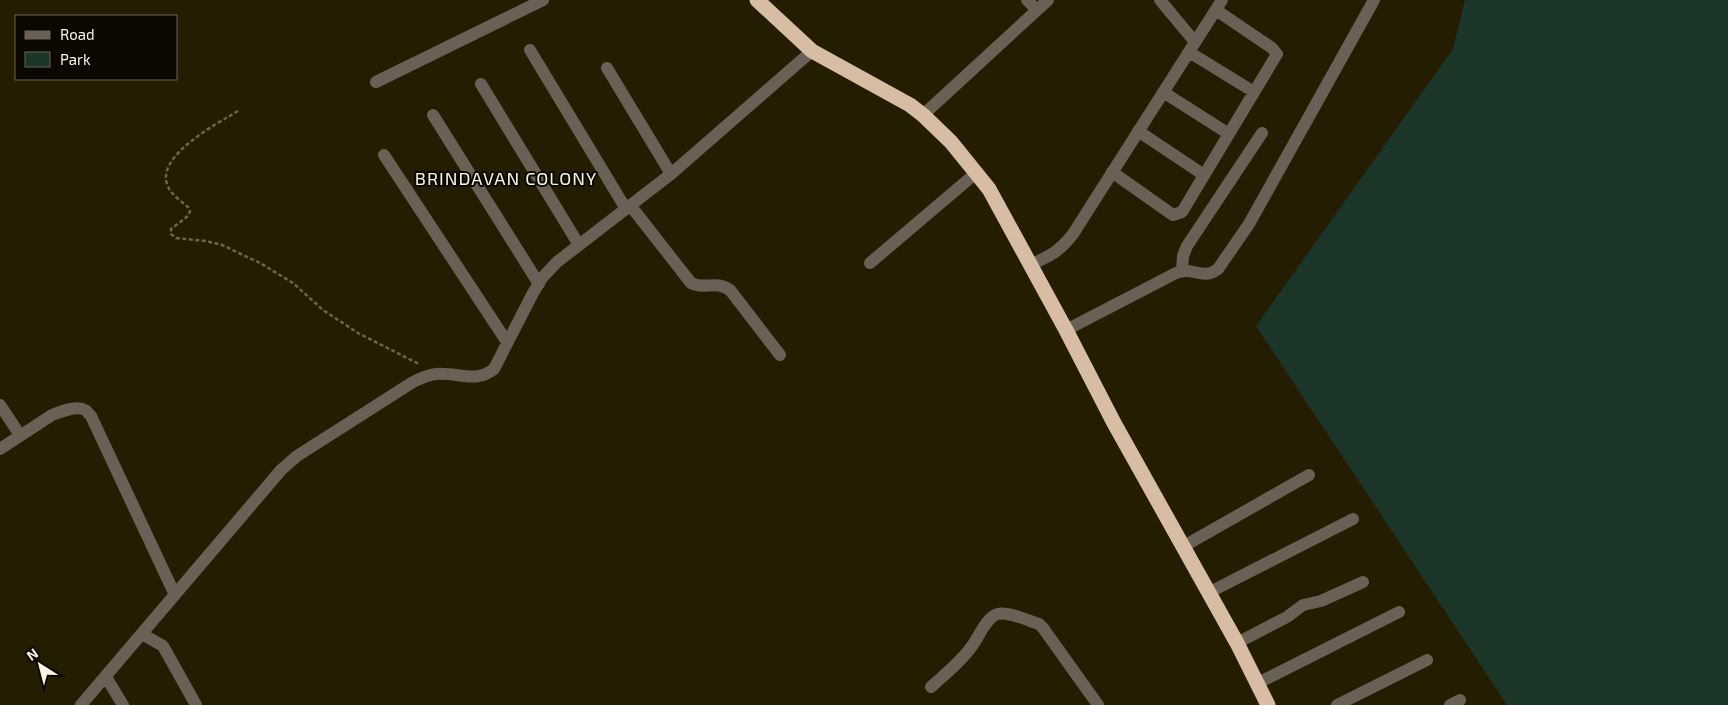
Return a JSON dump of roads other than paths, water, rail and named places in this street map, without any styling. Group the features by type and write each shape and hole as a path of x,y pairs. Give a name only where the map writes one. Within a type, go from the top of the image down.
{"highway":[{"path":"757,0 812,51 923,114 951,142 989,189 1114,423 1238,643 1268,705"}],"street":[{"path":"376,82 543,0"},
{"path":"1027,0 1037,10"},
{"path":"923,114 1048,0"},
{"path":"1160,0 1192,47 1254,92"},
{"path":"1066,330 1182,271 1207,275 1212,274 1218,269 1249,224 1374,0"},
{"path":"1030,265 1051,255 1062,247 1073,234 1112,172 1138,131 1219,5 1276,52 1276,56 1182,212 1174,214 1112,172"},
{"path":"530,50 628,207 690,283 724,286 730,290 780,355"},
{"path":"81,705 266,487 297,456 427,375 480,377 487,374 494,368 538,284 558,262 671,174 812,51"},
{"path":"608,68 671,174"},
{"path":"481,84 579,245"},
{"path":"1163,92 1228,134"},
{"path":"433,115 538,284"},
{"path":"1138,131 1204,175"},
{"path":"1182,271 1187,246 1262,134"},
{"path":"384,155 507,342"},
{"path":"870,262 976,173"},
{"path":"0,405 20,435"},
{"path":"0,449 20,435 62,412 78,409 85,410 91,416 175,595"},
{"path":"1184,546 1309,475"},
{"path":"1210,592 1354,519"},
{"path":"1238,643 1287,617 1303,605 1320,601 1363,582"},
{"path":"1258,683 1399,612"},
{"path":"931,687 961,660 992,617 998,614 1006,614 1039,624 1098,705"},
{"path":"142,634 163,646 196,705"},
{"path":"1336,705 1428,660"},
{"path":"106,677 123,705"}],"district":[{"name":"BRINDAVAN COLONY","path":"506,178"}]}
